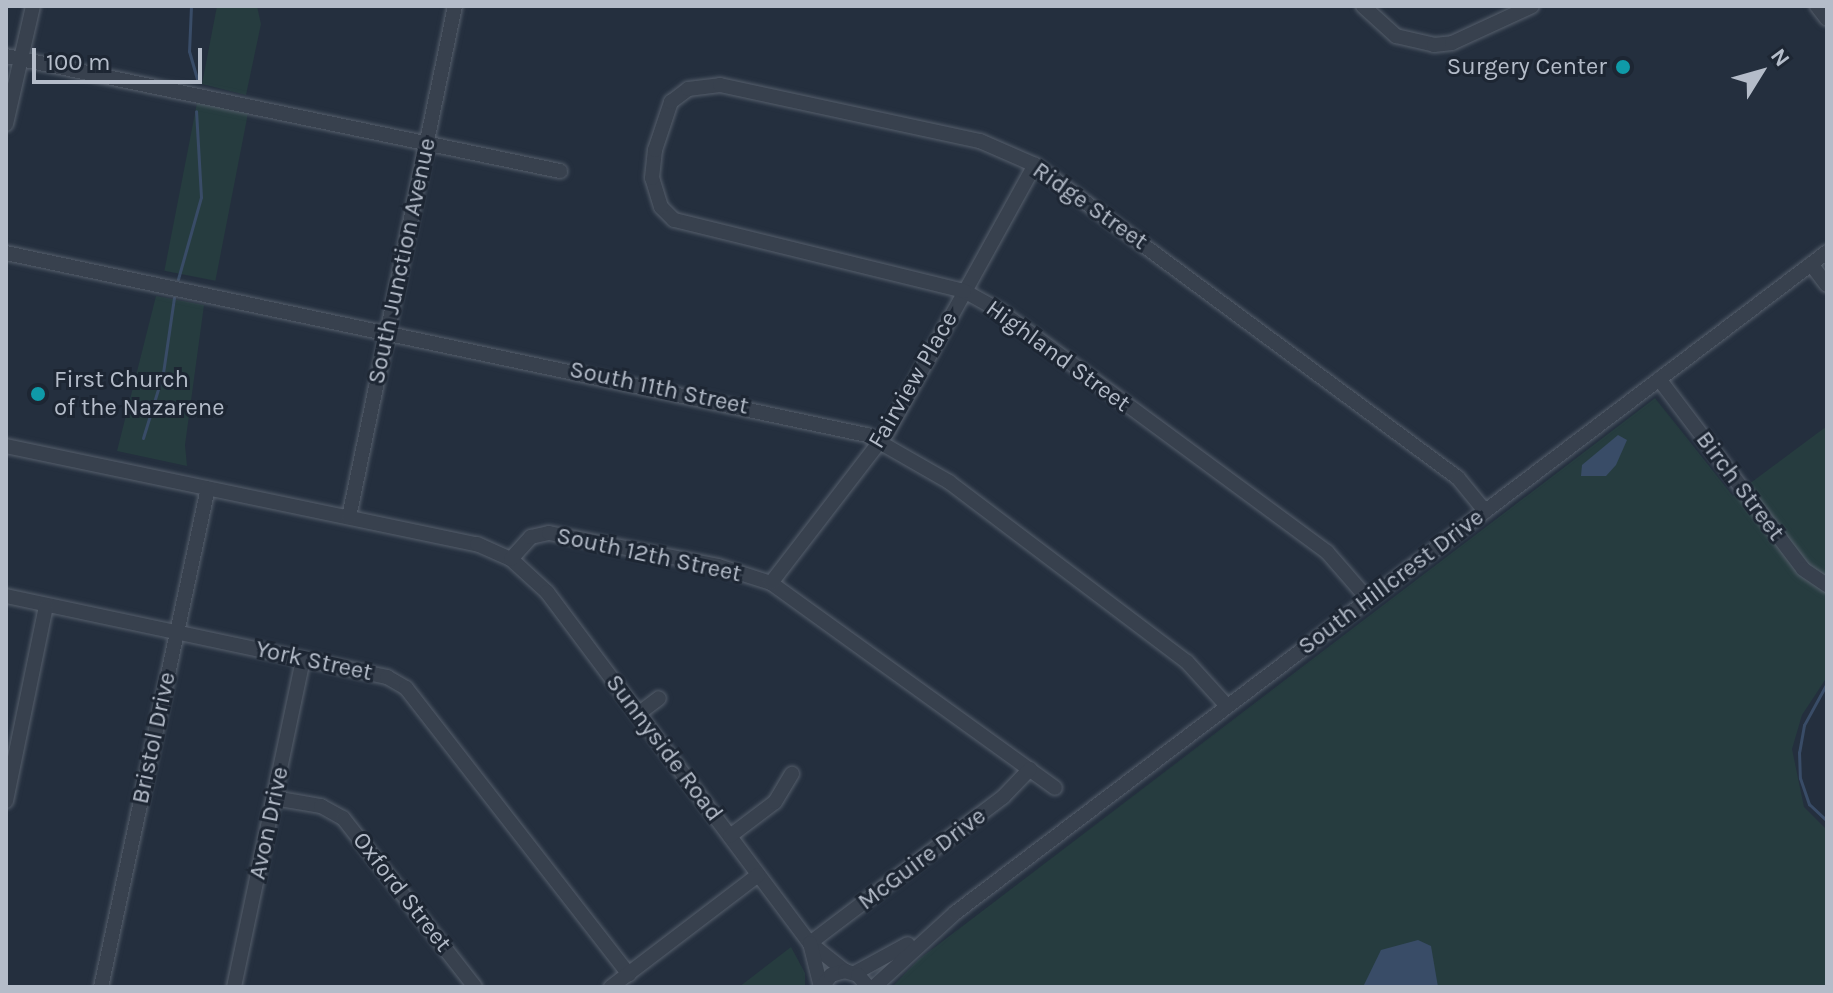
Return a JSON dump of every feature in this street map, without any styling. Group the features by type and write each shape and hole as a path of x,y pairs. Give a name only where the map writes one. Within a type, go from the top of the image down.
{"street":[{"path":"6,124 33,6"},
{"name":"South Junction Avenue","path":"349,517 455,6"},
{"path":"1363,6 1396,36 1434,45 1452,43 1532,6"},
{"path":"1817,6 1827,19"},
{"path":"6,56 560,171"},
{"name":"Ridge Street","path":"655,150 671,102 688,89 720,85 980,141 1035,165 1458,478 1485,511"},
{"name":"Highland Street","path":"655,150 655,195 674,220 691,228 964,291 1002,312 1327,552 1368,599"},
{"name":"Fairview Place","path":"771,583 880,441 1035,165"},
{"name":"South Hillcrest Drive","path":"955,913 1827,252"},
{"name":"South 11th Street","path":"6,253 818,421 880,441 930,468 1187,662 1227,706"},
{"path":"1811,264 1827,285"},
{"name":"Birch Street","path":"1659,379 1803,569 1827,585"},
{"path":"6,446 477,544 511,559"},
{"name":"Bristol Drive","path":"101,987 208,488"},
{"name":"South 12th Street","path":"511,559 531,537 549,533 718,566 771,583 1055,788"},
{"name":"Sunnyside Road","path":"511,559 547,592 810,943 868,987"},
{"name":"York Street","path":"6,596 387,677 425,705 629,974"},
{"path":"6,801 46,606"},
{"name":"Avon Drive","path":"234,987 303,659"},
{"path":"638,714 659,698"},
{"name":"McGuire Drive","path":"810,943 1003,797 1030,769"},
{"path":"730,836 775,802 792,774"},
{"name":"Oxford Street","path":"274,798 321,806 343,818 475,987"},
{"path":"611,987 758,875"},
{"path":"822,987 831,975 850,972 955,913"},
{"path":"874,987 955,913"},
{"name":"Sunnyside Road","path":"810,943 822,987"}],"green space":[{"path":"217,6 257,6 261,24 246,95 202,84"},
{"path":"197,103 248,113 215,281 164,271"},
{"path":"156,296 204,305 185,445 187,466 117,451"},
{"path":"1655,398 1733,496 1827,426 1827,677 1802,715 1792,749 1804,807 1827,830 1827,987 892,987 918,960"},
{"path":"791,947 805,973 805,987 739,987"}],"water":[{"path":"1618,435 1627,440 1616,465 1606,476 1581,476 1582,465"},
{"path":"1418,940 1431,946 1438,987 1363,987 1381,950"}],"waterway":[{"path":"191,6 189,51 198,82"},
{"path":"178,279 201,197 196,111"},
{"path":"143,438 163,373 174,298"},
{"path":"1827,683 1804,725 1799,752 1800,778 1809,804 1827,821"}],"place":[{"name":"Surgery Center","path":"1623,67"},
{"name":"First Church of the Nazarene","path":"38,394"}]}
